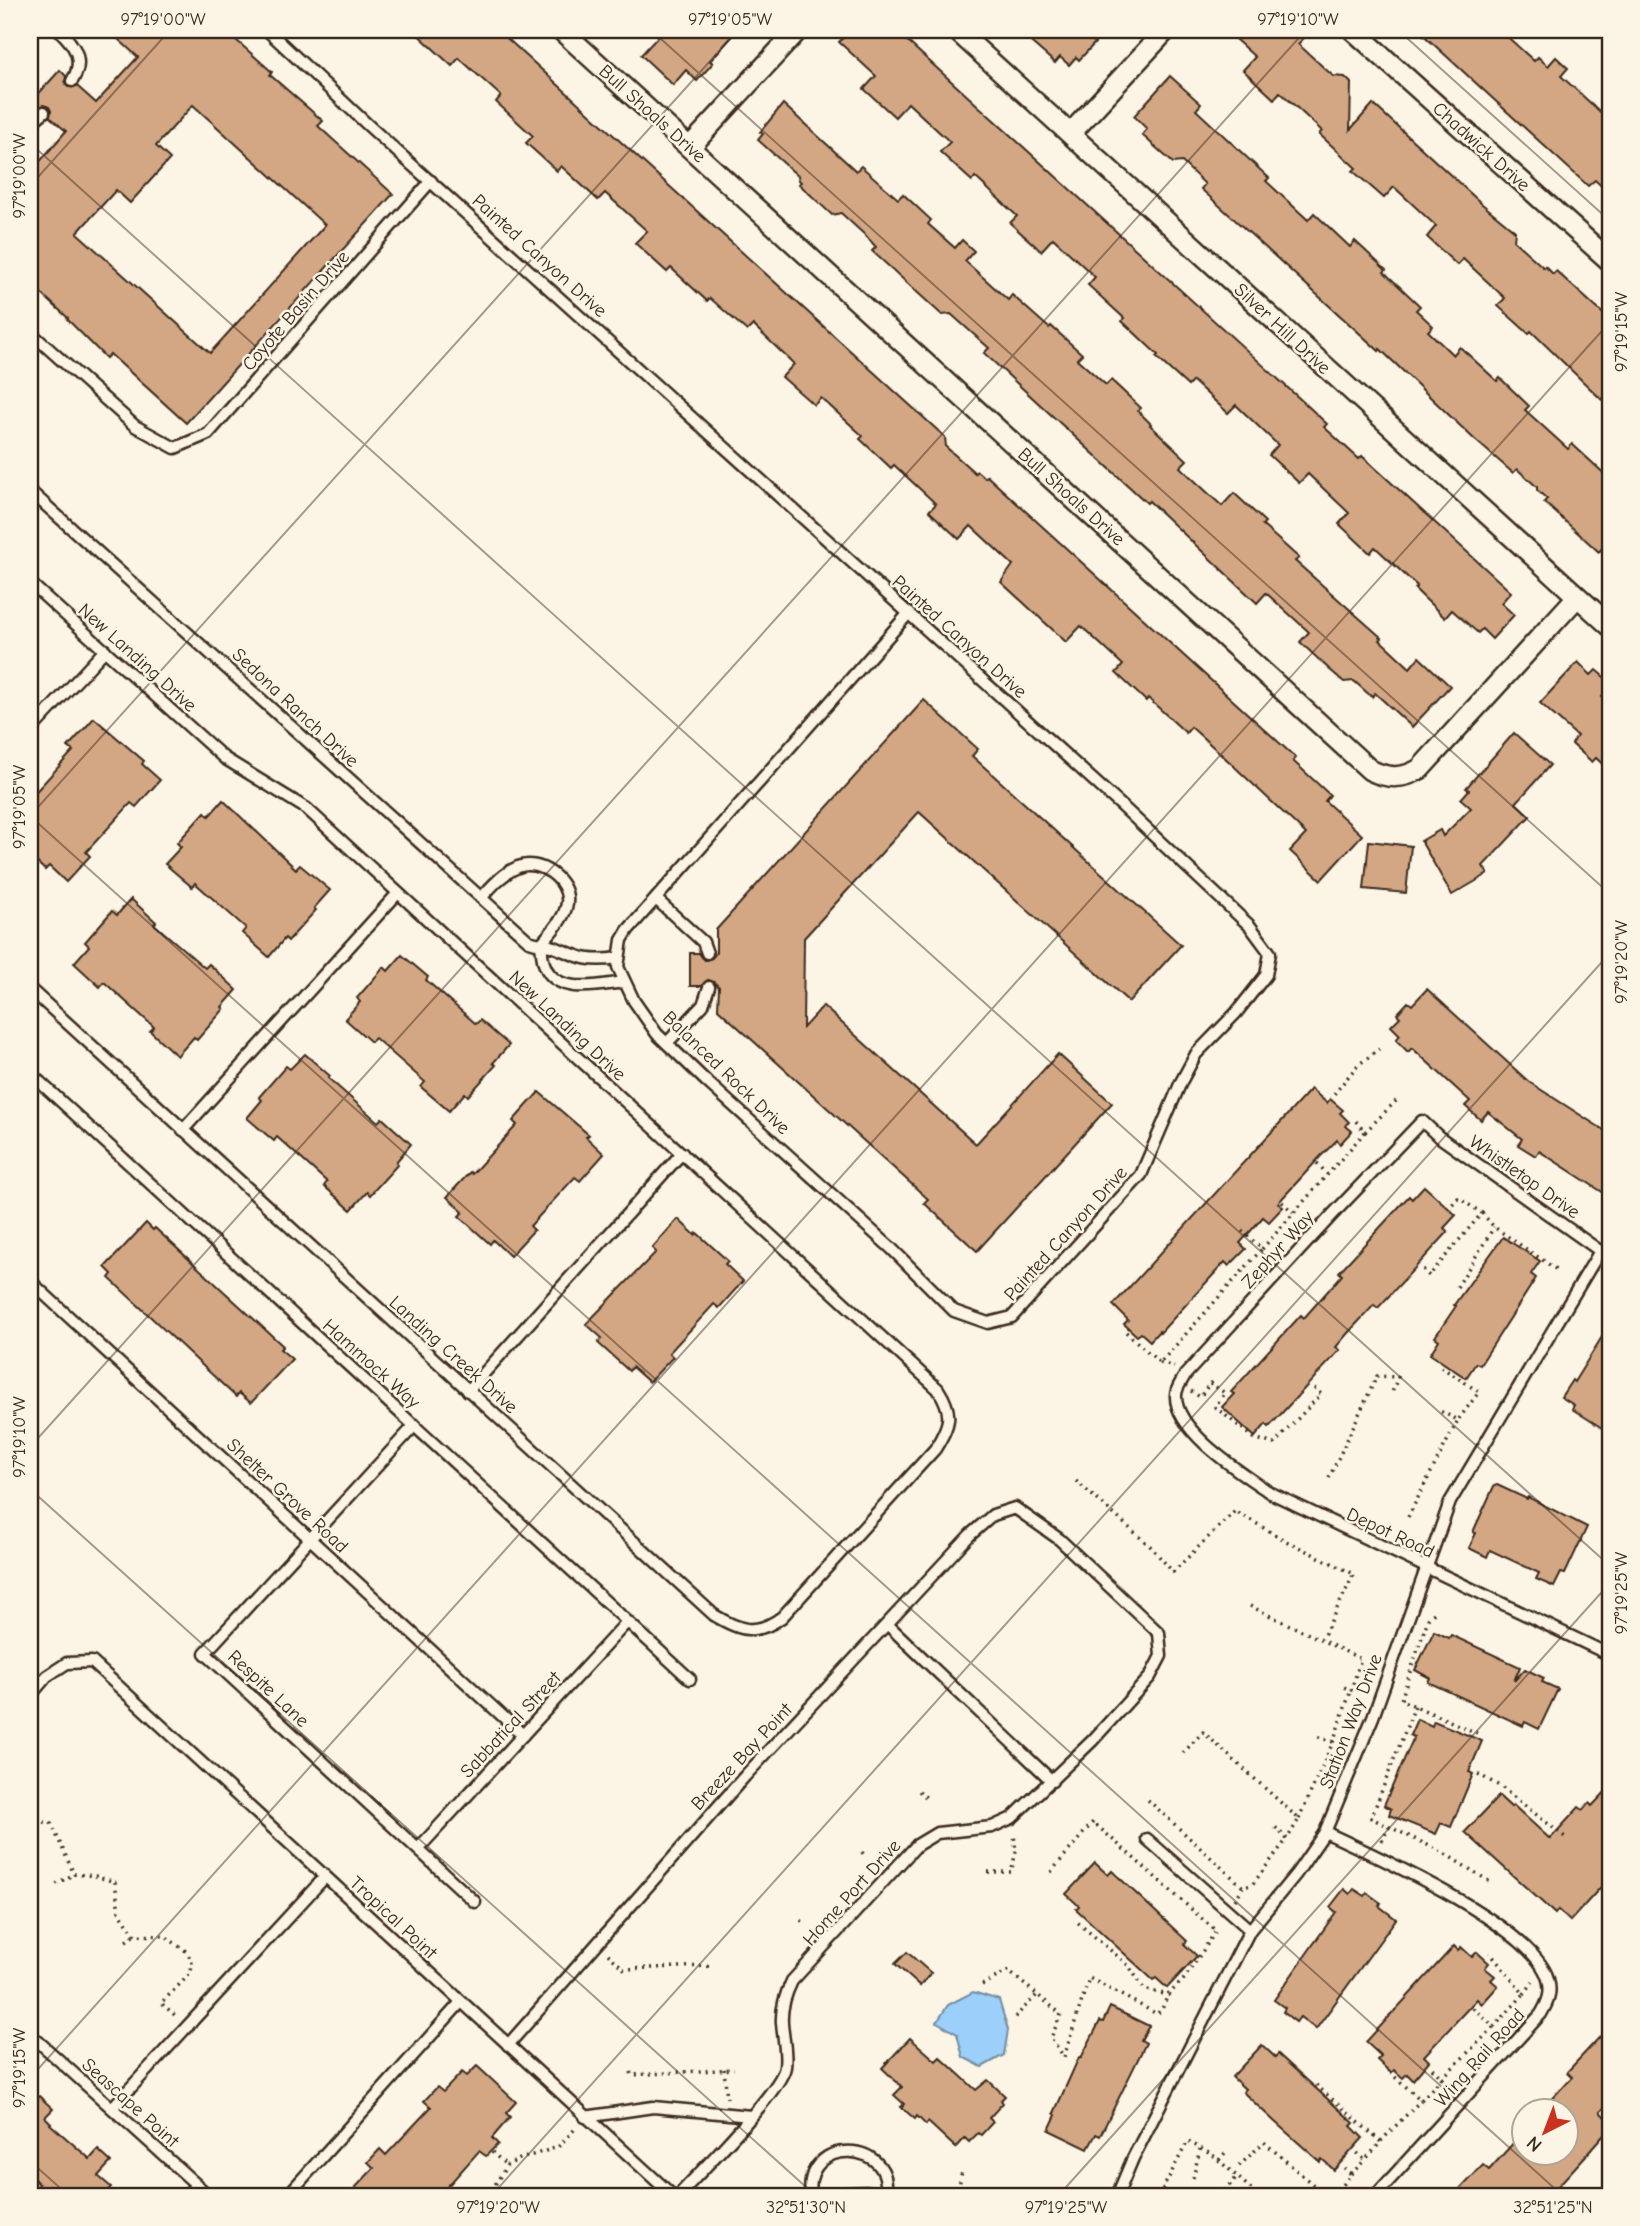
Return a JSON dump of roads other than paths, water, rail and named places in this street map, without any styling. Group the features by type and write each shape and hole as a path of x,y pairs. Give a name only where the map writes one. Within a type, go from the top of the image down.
{"street":[{"name":"Bull Shoals Drive","path":"561,30 1370,769 1380,775 1401,777 1420,768 1577,597"},
{"path":"690,147 798,30"},
{"name":"Silver Hill Drive","path":"956,30 1610,626"},
{"path":"1072,133 1167,30"},
{"name":"Chadwick Drive","path":"1353,30 1610,261"}],"lane":[{"path":"59,30 74,44 77,53 79,65 72,81"},
{"name":"Painted Canyon Drive","path":"267,30 1123,807 1250,926 1270,953 1266,975 1236,1013 1196,1054 1141,1175 1012,1318 988,1323"},
{"path":"30,124 44,112"},
{"name":"Coyote Basin Drive","path":"30,332 135,426 175,448 208,434 432,181"},
{"name":"Sedona Ranch Drive","path":"30,491 529,941 558,948 569,955 597,961 619,958"},
{"name":"New Landing Drive","path":"30,583 224,758 307,810 938,1389 948,1405 949,1420 934,1449 859,1531"},
{"path":"619,958 622,940 628,929 909,613"},
{"path":"30,731 104,650"},
{"path":"481,898 501,877 521,865 531,864 550,872 560,882 567,901 556,926 541,944 545,968 563,985 580,987 624,982"},
{"path":"183,1130 398,893"},
{"path":"656,899 703,942 707,953"},
{"name":"Balanced Rock Drive","path":"619,958 618,967 634,1001 667,1043 891,1248 954,1311 988,1323"},
{"path":"667,1043 703,1004 709,987"},
{"name":"Landing Creek Drive","path":"30,989 714,1615 731,1626 749,1630 769,1626 782,1616 859,1531"},
{"name":"Hammock Way","path":"30,1073 690,1679"},
{"name":"Whistletop Drive","path":"1422,1121 1438,1136 1605,1253"},
{"name":"Zephyr Way","path":"1178,1410 1176,1392 1185,1375 1332,1214 1422,1121"},
{"path":"468,1391 682,1153"},
{"name":"Station Way Drive","path":"1117,2196 1133,2158 1250,1930 1296,1874 1325,1832 1373,1717 1450,1502 1605,1253"},
{"name":"Shelter Grove Road","path":"30,1281 523,1735"},
{"name":"Depot Road","path":"1178,1410 1191,1430 1237,1470 1269,1492 1610,1655"},
{"name":"Respite Lane","path":"415,1425 205,1653 475,1902"},
{"name":"Breeze Bay Point","path":"508,2045 736,1786 970,1535 993,1515 1015,1508"},
{"name":"Home Port Drive","path":"676,2196 771,2093 785,2069 782,2023 784,1998 792,1981 917,1845 937,1833 992,1827 1012,1818 1093,1740 1150,1677 1161,1656 1159,1633 1059,1539 1015,1508"},
{"name":"Sabbatical Street","path":"418,1849 627,1622"},
{"path":"888,1625 1052,1781"},
{"name":"Tropical Point","path":"30,1696 47,1676 67,1663 92,1662 586,2117 676,2196"},
{"name":"Wing Rail Road","path":"1325,1832 1447,1892 1527,1947 1548,1977 1550,1997 1541,2014 1376,2196"},
{"path":"1147,1839 1250,1930"},
{"path":"112,2109 325,1877"},
{"path":"287,2196 461,2002"},
{"name":"Seascape Point","path":"30,2034 208,2196"},
{"path":"586,2117 653,2107 751,2116"},
{"path":"811,2196 813,2174 820,2163 830,2155 844,2150 857,2151 880,2166 886,2179 886,2194"},
{"path":"186,2196 196,2185"},
{"path":"830,2196 841,2193 908,2196"}],"water":[{"path":"973,1992 999,2000 1008,2030 1004,2055 982,2067 963,2057 957,2034 937,2022 948,2005"}]}
